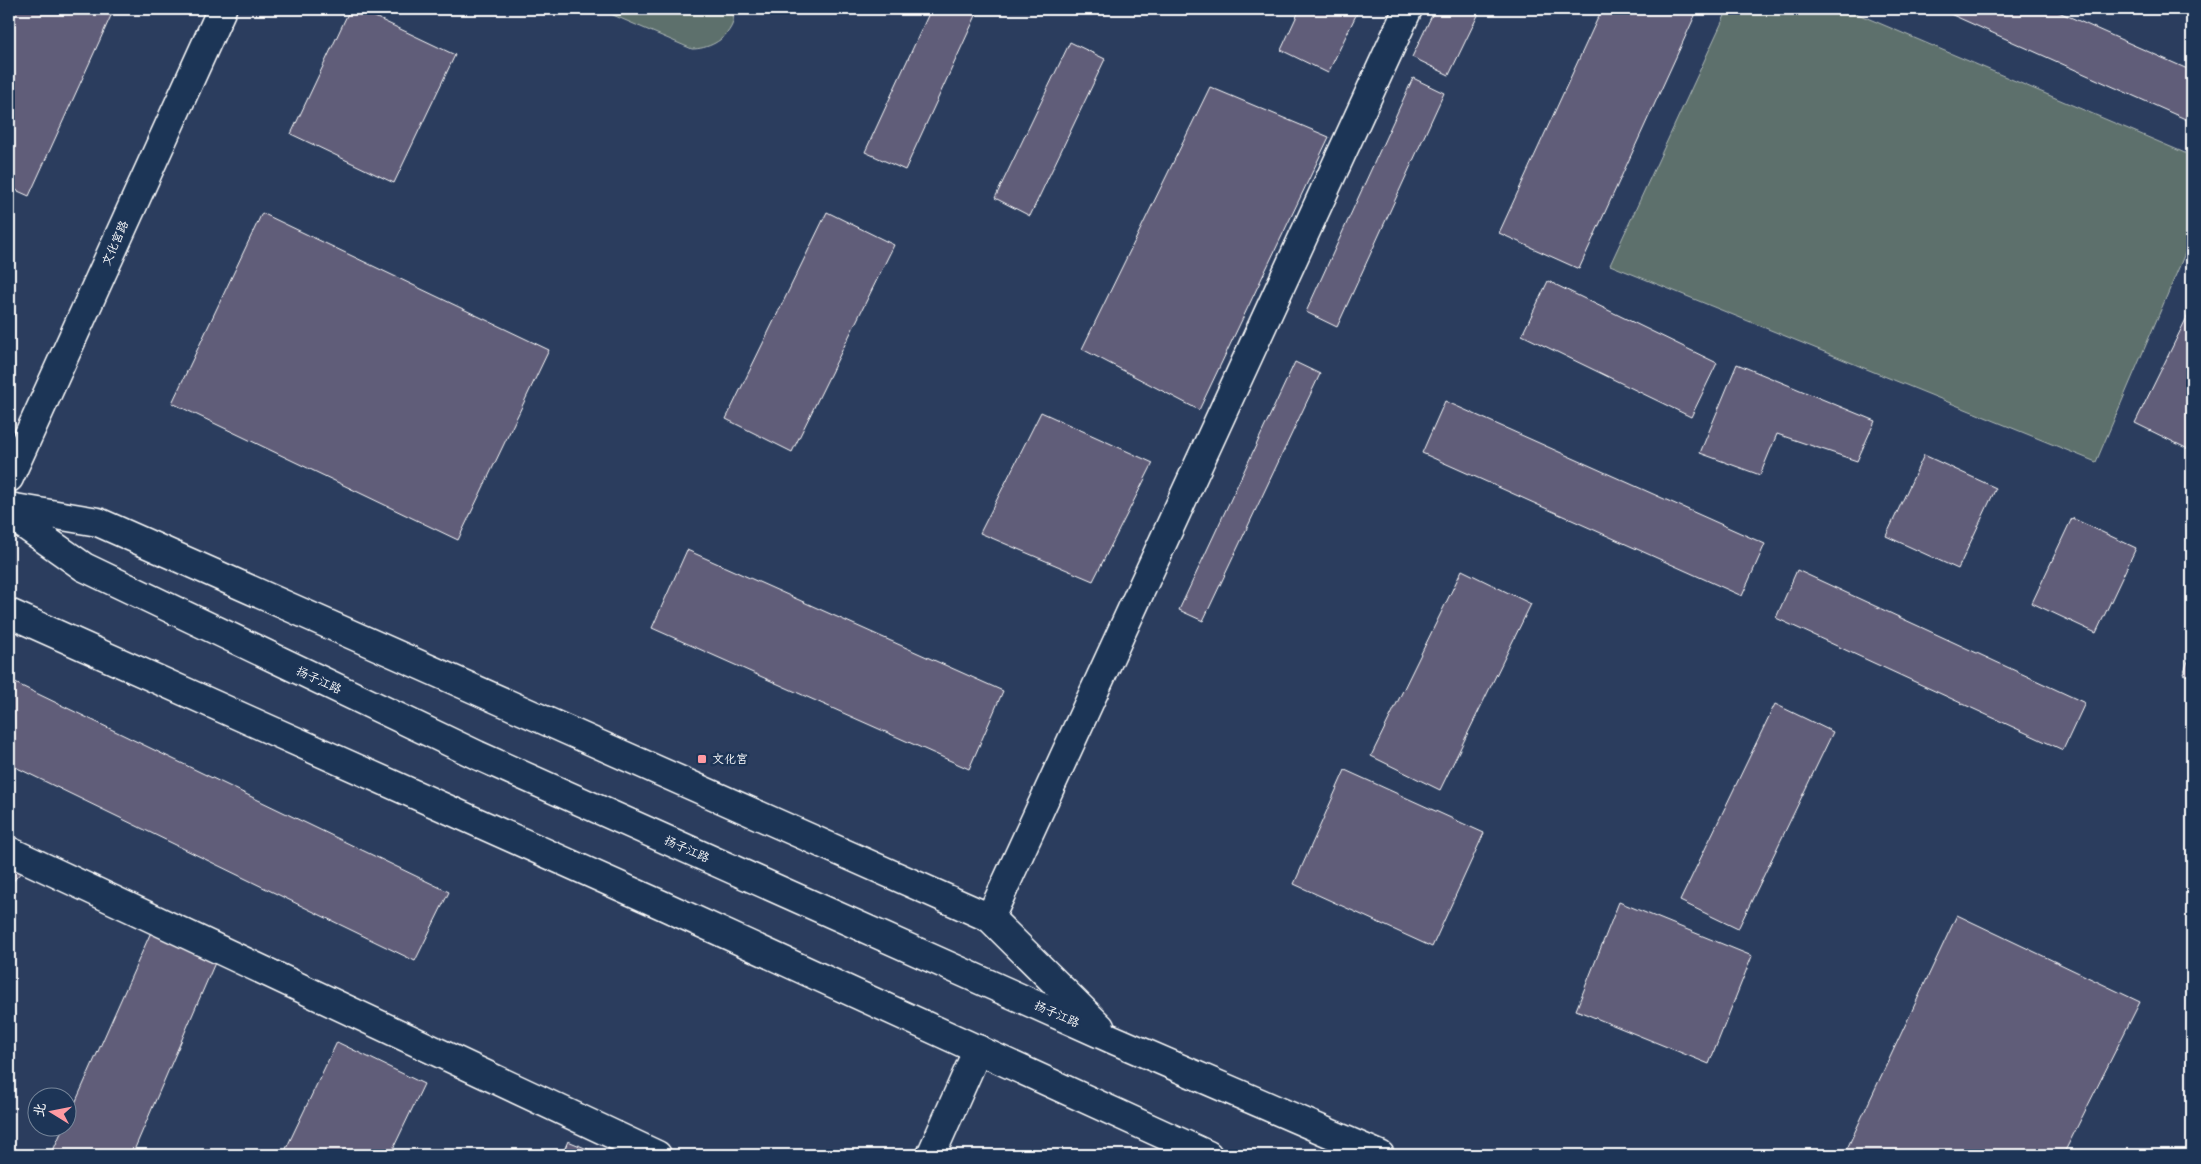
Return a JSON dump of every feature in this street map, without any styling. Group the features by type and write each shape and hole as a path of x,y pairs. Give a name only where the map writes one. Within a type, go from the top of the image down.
{"main road":[{"name":"文化宫路","path":"9,478 222,9"},
{"path":"990,918 1408,9"},
{"path":"9,508 98,522 474,687 990,918 1112,1038"},
{"name":"扬子江路","path":"9,514 84,567 477,755 1112,1038 1380,1155"},
{"path":"9,613 662,905 1208,1155"},
{"path":"9,851 657,1155"},
{"path":"931,1155 978,1049"}],"shaded area":[{"path":"599,9 734,9 733,23 725,36 704,48 692,49"},
{"path":"1728,9 1846,9 2192,156 2192,237 2096,462 1610,265"}],"building":[{"path":"9,9 114,9 29,196 9,187"},
{"path":"350,9 358,9 455,55 394,183 291,134"},
{"path":"931,9 979,9 905,170 865,152"},
{"path":"1300,9 1359,9 1328,73 1281,50"},
{"path":"1435,9 1481,9 1449,75 1412,57"},
{"path":"1602,9 1698,9 1579,269 1499,233"},
{"path":"1939,9 2052,9 2192,71 2192,122"},
{"path":"1070,42 1105,59 1030,216 995,198"},
{"path":"1413,78 1444,93 1337,327 1306,312"},
{"path":"1210,87 1329,137 1199,410 1082,349"},
{"path":"827,212 894,245 792,452 726,419"},
{"path":"262,213 549,350 458,540 172,403"},
{"path":"1548,281 1717,363 1691,417 1522,335"},
{"path":"2192,307 2192,451 2135,423"},
{"path":"1295,362 1320,374 1203,621 1179,610"},
{"path":"1737,364 1875,421 1857,461 1777,434 1760,475 1700,453"},
{"path":"1445,401 1765,544 1742,596 1422,453"},
{"path":"1041,412 1153,463 1093,581 980,533"},
{"path":"1924,455 1996,488 1958,569 1886,536"},
{"path":"2072,518 2136,548 2096,633 2032,603"},
{"path":"687,550 1003,691 969,769 652,628"},
{"path":"1462,570 1531,604 1440,790 1371,756"},
{"path":"1797,570 2085,703 2063,750 1776,618"},
{"path":"2192,651 2192,678 2183,674"},
{"path":"9,680 449,892 415,961 9,764"},
{"path":"1775,704 1833,732 1738,929 1680,901"},
{"path":"1345,770 1484,833 1432,947 1294,884"},
{"path":"9,864 23,870 9,886"},
{"path":"1619,902 1752,956 1709,1064 1576,1010"},
{"path":"1957,915 2140,1002 2063,1155 1844,1155"},
{"path":"151,932 217,958 132,1155 51,1155 60,1136 78,1136 78,1096"},
{"path":"337,1042 424,1084 390,1155 283,1155"},
{"path":"568,1141 602,1155 562,1155"}],"place":[{"name":"文化宫","path":"702,759"}]}
